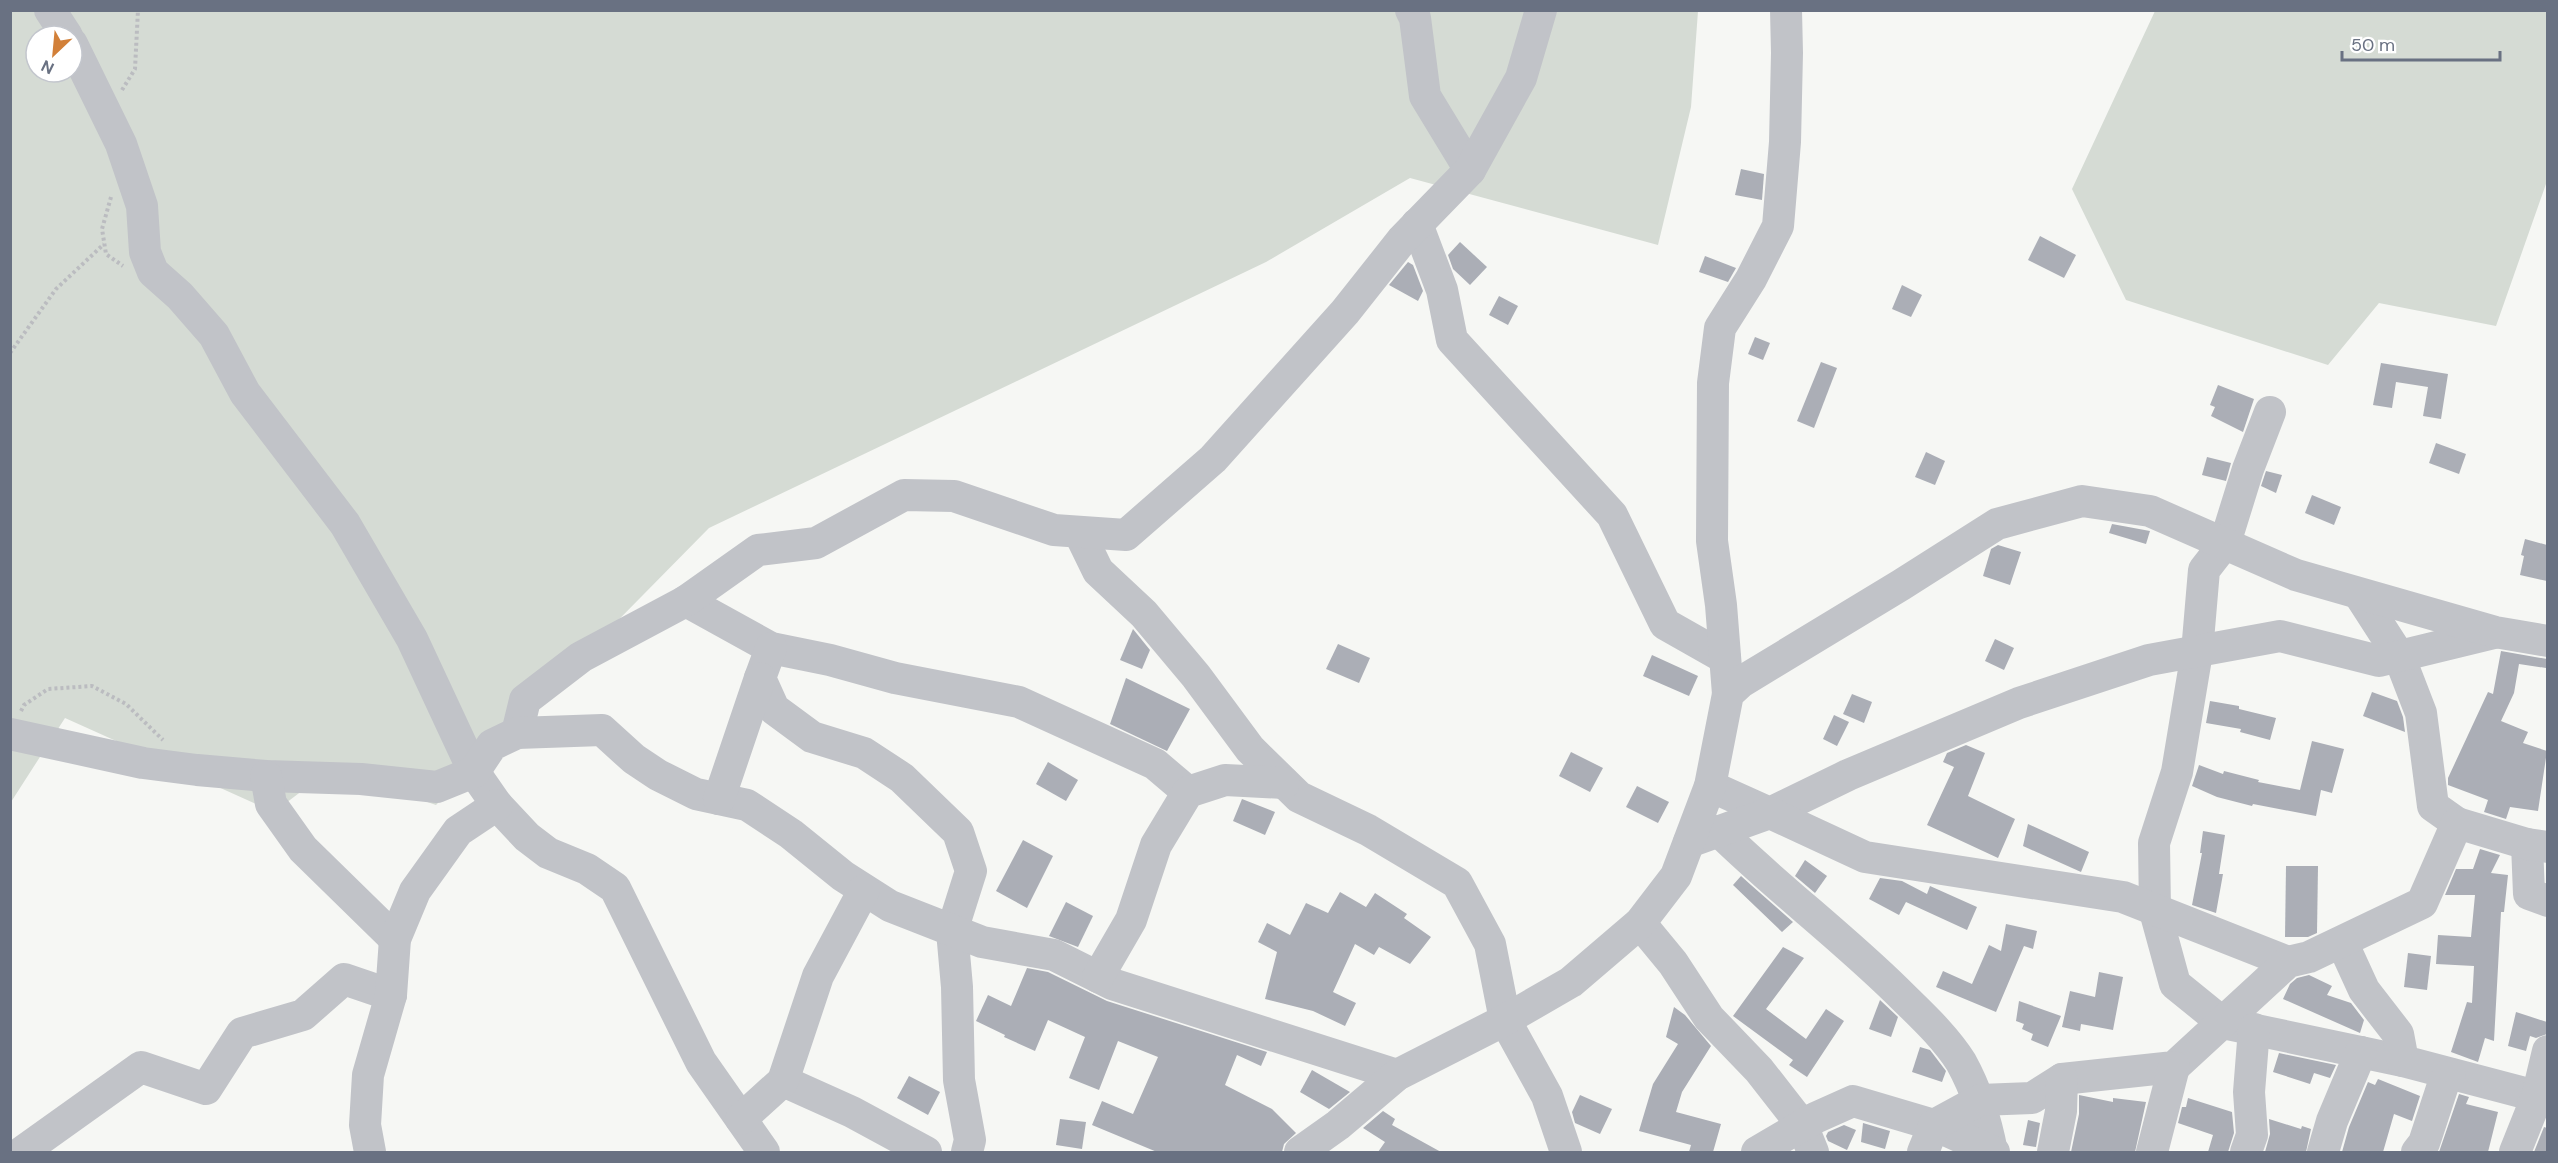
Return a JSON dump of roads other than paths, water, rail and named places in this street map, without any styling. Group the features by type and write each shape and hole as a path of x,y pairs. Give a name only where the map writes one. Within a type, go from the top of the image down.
{"street":[{"path":"50,10 59,24"},
{"path":"1411,10 1415,18 1425,96 1470,170"},
{"path":"518,734 525,700 581,657 686,601 758,550 816,543 904,495 954,496 1054,530 1126,535 1214,459 1345,312 1417,224 1470,170 1521,78 1541,10"},
{"path":"1307,1151 1397,1075 1505,1020 1572,982 1640,923 1676,876 1710,786 1728,694 1721,605 1712,541 1713,383 1720,328 1751,279 1778,226 1785,142 1788,53 1786,10"},
{"path":"84,68 121,144 142,206 146,252 153,272 180,296 214,335 246,393 345,524 412,639 474,772 497,805 527,837 548,853 587,869 615,888 701,1062 764,1152"},
{"path":"1417,224 1442,290 1452,340 1612,515 1665,624 1725,658"},
{"path":"2270,412 2248,469 2225,543 2204,570 2198,651 2177,772 2154,843 2155,911 2175,984 2223,1023 2403,1061 2542,1098"},
{"path":"1728,694 1741,682 1997,524 2082,501 2150,511 2296,574 2495,632 2547,641"},
{"path":"1079,532 1098,572 1144,614 1196,676 1250,748 1299,797 1368,830 1457,883 1490,944 1505,1020 1547,1095 1566,1152"},
{"path":"2359,594 2400,656 2421,713 2433,806 2457,823 2537,845 2529,894 2547,901"},
{"path":"686,601 771,648 831,660 895,678 1019,702 1155,764 1188,792"},
{"path":"1689,842 1770,813 1848,775 2019,703 2149,660 2280,636 2379,661 2495,632"},
{"path":"719,799 771,648"},
{"path":"760,678 774,709 812,737 864,753 902,778 958,832 970,871 952,931 957,987 959,1080 969,1140 967,1152"},
{"path":"15,724 143,763 266,776 361,779 438,787 474,772 492,745 518,734 602,730 634,759 658,775 696,794 747,805 791,834 843,876 890,906 982,942 1054,955 1098,977 1174,1004 1397,1075"},
{"path":"266,776 271,804 303,849 395,939"},
{"path":"1098,977 1131,920 1156,845 1188,792 1225,780 1284,783"},
{"path":"1710,786 1865,857 2124,897 2288,962"},
{"path":"370,1152 365,1125 368,1075 391,995 395,939 415,891 458,831 497,805"},
{"path":"2152,1152 2174,1067 2288,962 2309,957 2422,903 2457,823"},
{"path":"1719,831 1758,868 1860,955 1930,1024 1960,1061 1980,1100 1993,1152 1928,1139 1853,1101 1808,1139 1757,1152"},
{"path":"741,1119 783,1081 818,975 864,890"},
{"path":"1640,923 1673,963 1709,1018 1759,1070 1808,1139"},
{"path":"2342,942 2364,990 2398,1034 2403,1061"},
{"path":"22,1152 141,1067 206,1089 242,1033 303,1015 344,979 391,995"},
{"path":"2246,1152 2252,1135 2250,1092 2254,1029"},
{"path":"2324,1152 2332,1121 2361,1052"},
{"path":"2515,1152 2542,1098 2547,1052"},
{"path":"1928,1139 1980,1100 2031,1098 2062,1079 2174,1067"},
{"path":"2417,1152 2424,1143 2444,1082 2450,1074"},
{"path":"2053,1152 2061,1111 2062,1079"},
{"path":"783,1081 852,1112 926,1152"}]}
